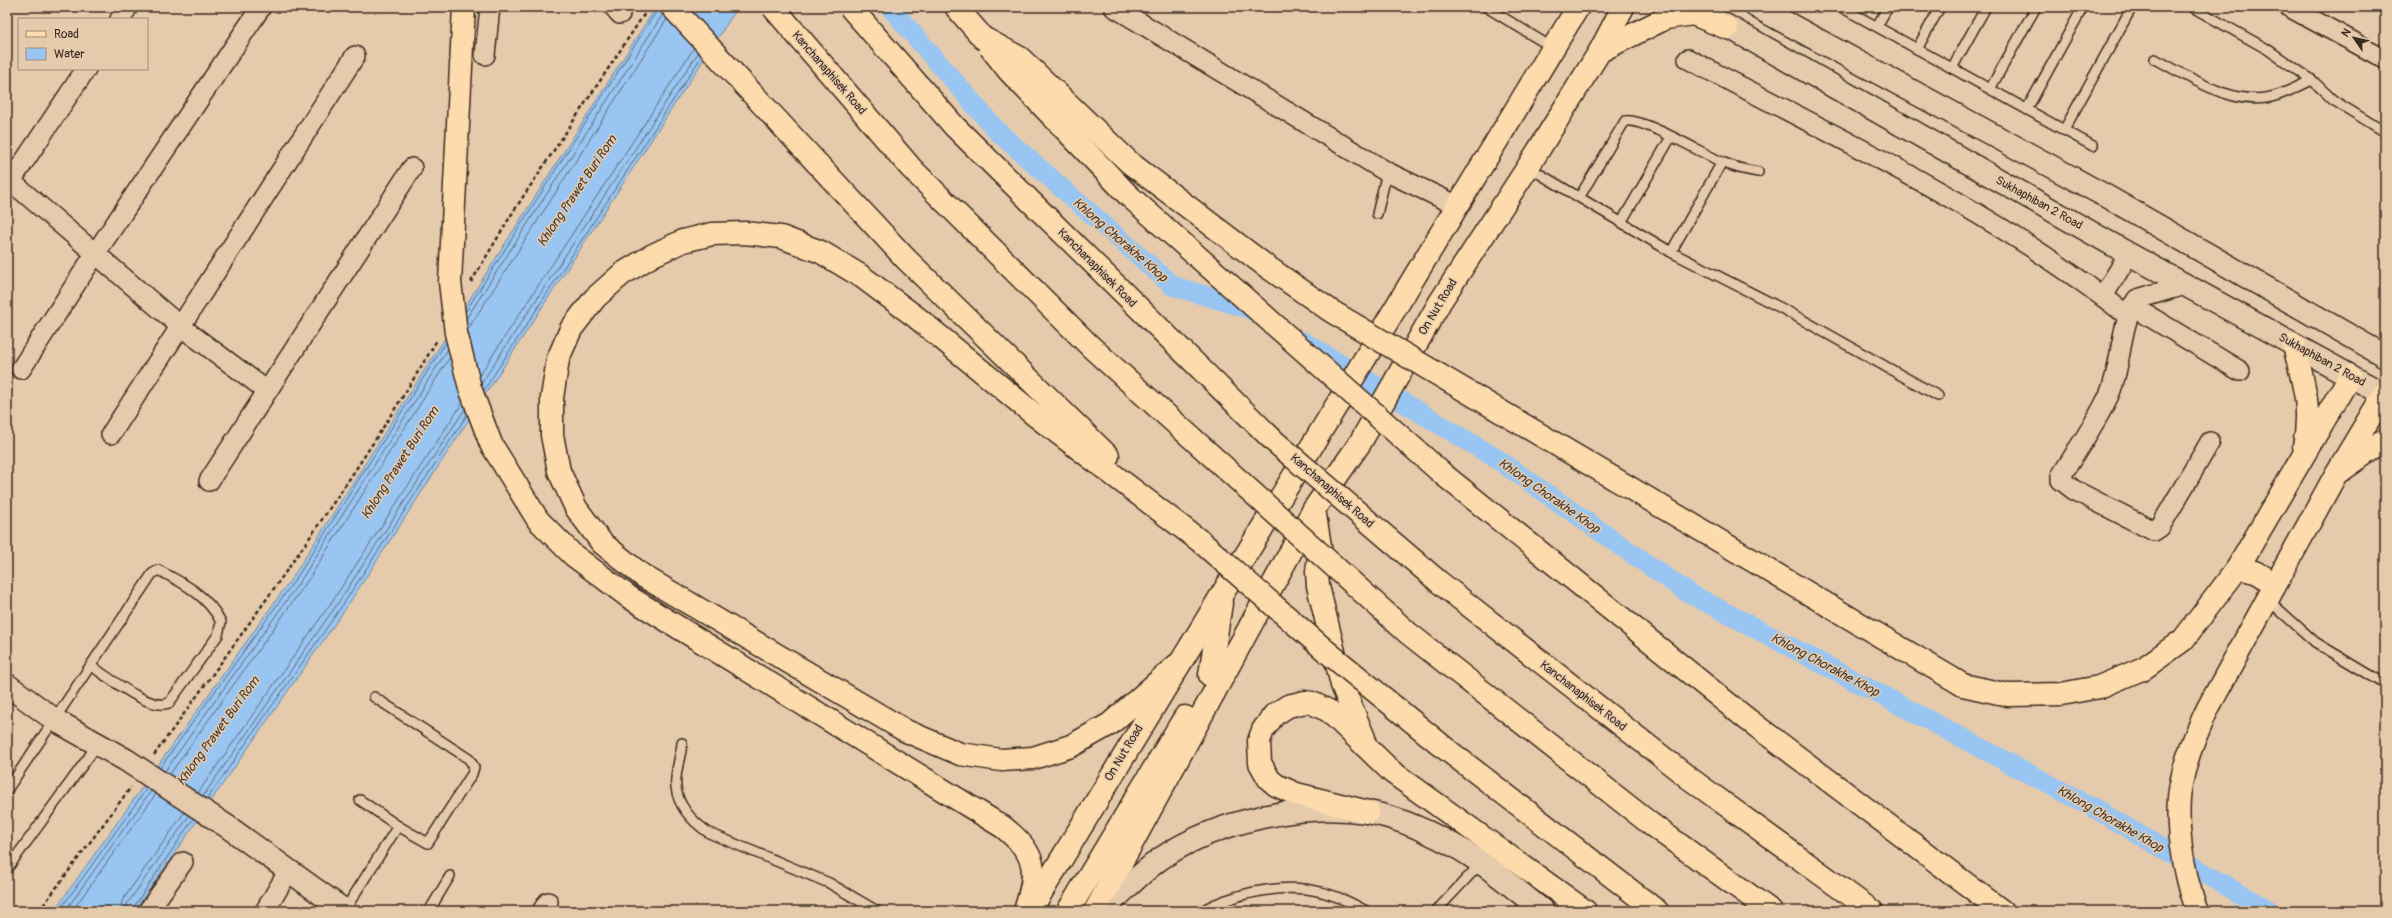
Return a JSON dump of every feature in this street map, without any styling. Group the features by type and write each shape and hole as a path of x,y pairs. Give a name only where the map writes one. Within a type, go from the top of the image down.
{"main road":[{"path":"464,7 450,282 456,333 470,388 491,444 538,520 573,555 629,597 1003,827 1021,841 1031,859 1034,875 1025,911"},
{"path":"672,7 916,270 1104,453 1200,540 1382,698 1657,911"},
{"name":"Kanchanaphisek Road","path":"773,7 911,168 1091,347 1408,633 1652,825 1771,911"},
{"name":"Kanchanaphisek Road","path":"850,7 955,127 1274,441 1439,582 1689,778 1872,911"},
{"path":"956,7 1009,70 1134,200 1444,475 1747,719 2002,911"},
{"name":"On Nut Road","path":"1030,911 1177,665 1222,596 1578,7"},
{"name":"On Nut Road","path":"1095,911 1314,509 1360,443 1440,302 1528,167 1600,51 1623,7"},
{"path":"1600,51 1638,30 1666,18 1692,14 1727,28"},
{"path":"983,38 1020,58 1130,163 1266,266 1331,311 1963,685 2008,695 2061,694 2099,687 2144,668 2182,640 2237,569 2350,376"},
{"path":"1177,665 1110,724 1071,746 1026,758 1001,760 960,754 899,728 643,576 602,543 576,508 559,471 552,435 552,398 557,367 571,329 595,298 622,274 653,255 683,241 712,234 745,233 781,237 821,252 861,276 916,317 1060,435 1200,540"},
{"path":"2294,345 2308,406 2308,426 2300,461"},
{"path":"2197,911 2183,863 2180,824 2181,781 2191,745 2208,708 2336,474 2385,394"},
{"path":"2336,474 2385,440"},
{"path":"1314,509 1320,546 1317,572 1318,586 1332,650 1348,702 1371,752"},
{"path":"2237,569 2248,569 2259,573 2271,593"},
{"name":"On Nut Road","path":"1210,675 1222,596"},
{"name":"On Nut Road","path":"1068,911 1210,675 1259,611"},
{"path":"1368,812 1296,794 1276,785 1269,779 1260,763 1259,741 1263,730 1274,715 1288,706 1305,702 1316,704 1328,711 1392,772 1585,911"}],"street":[{"path":"121,18 128,7"},
{"path":"21,369 95,254 262,7"},
{"path":"485,55 490,7"},
{"path":"1114,7 1387,172 1458,206"},
{"name":"Sukhaphiban 2 Road","path":"1694,7 1727,28 2129,254 2385,394"},
{"path":"1757,7 2113,200 2376,351 2350,376"},
{"path":"2289,7 2317,14 2385,59"},
{"path":"111,434 355,56"},
{"path":"1688,59 1964,204 2040,251 2102,296 2240,371"},
{"path":"85,70 8,182 180,326 266,390"},
{"path":"209,481 266,390 412,168"},
{"path":"2102,296 2129,254"},
{"path":"2184,284 2137,299 2130,311 2109,394 2061,476 2061,480 2074,490 2154,531 2160,527 2210,442"},
{"path":"7,685 54,720 126,760 228,827 288,872 344,911"},
{"path":"1102,911 1164,857 1206,835 1244,822 1303,811 1335,808 1368,812 1423,830 1454,845 1481,863 1543,911"},
{"path":"148,911 183,862"},
{"path":"265,911 288,872"}],"lane":[{"path":"1486,7 1554,49"},
{"path":"1842,7 2093,146"},
{"path":"1876,26 1888,7"},
{"path":"1917,49 1940,7"},
{"path":"1952,68 1986,7"},
{"path":"1990,89 2036,7"},
{"path":"2027,109 2084,7"},
{"path":"2064,130 2132,7"},
{"path":"2192,7 2267,49 2312,80 2333,100 2385,132"},
{"path":"2155,59 2218,91 2251,99 2277,96 2312,80"},
{"path":"1580,196 1625,121 1636,121 1722,162 1758,172"},
{"path":"1622,221 1671,137"},
{"path":"1671,252 1722,162"},
{"path":"1528,167 1580,196 1671,252 1785,310 1938,396"},
{"path":"1377,214 1387,172"},
{"path":"7,790 147,580 158,570 178,580 207,600 221,622 218,635 169,703 163,705 150,703 91,666"},
{"path":"2271,593 2315,642 2385,684"},
{"path":"360,800 398,826 428,843 470,778 474,767 469,759 374,697"},
{"path":"7,869 98,744"},
{"path":"682,744 676,786 682,804 693,822 709,833 829,884 877,911"},
{"path":"344,911 398,826"},
{"path":"1436,911 1481,863"},
{"path":"429,911 450,876"},
{"path":"1202,911 1226,899 1271,888 1310,888 1331,894 1366,911"}],"path":[{"path":"468,287 513,212 649,7"},
{"path":"152,757 308,539 407,390 440,335"},
{"path":"39,911 134,782"}],"water":[{"name":"Khlong Prawet Buri Rom","path":"656,7 738,7 346,608 134,911 54,911 294,575"}],"waterway":[{"name":"Khlong Chorakhe Khop","path":"890,7 998,132 1173,286 1250,309 1259,315"},
{"name":"Khlong Chorakhe Khop","path":"1302,341 1497,459 1687,592 2092,807 2269,911"}]}
